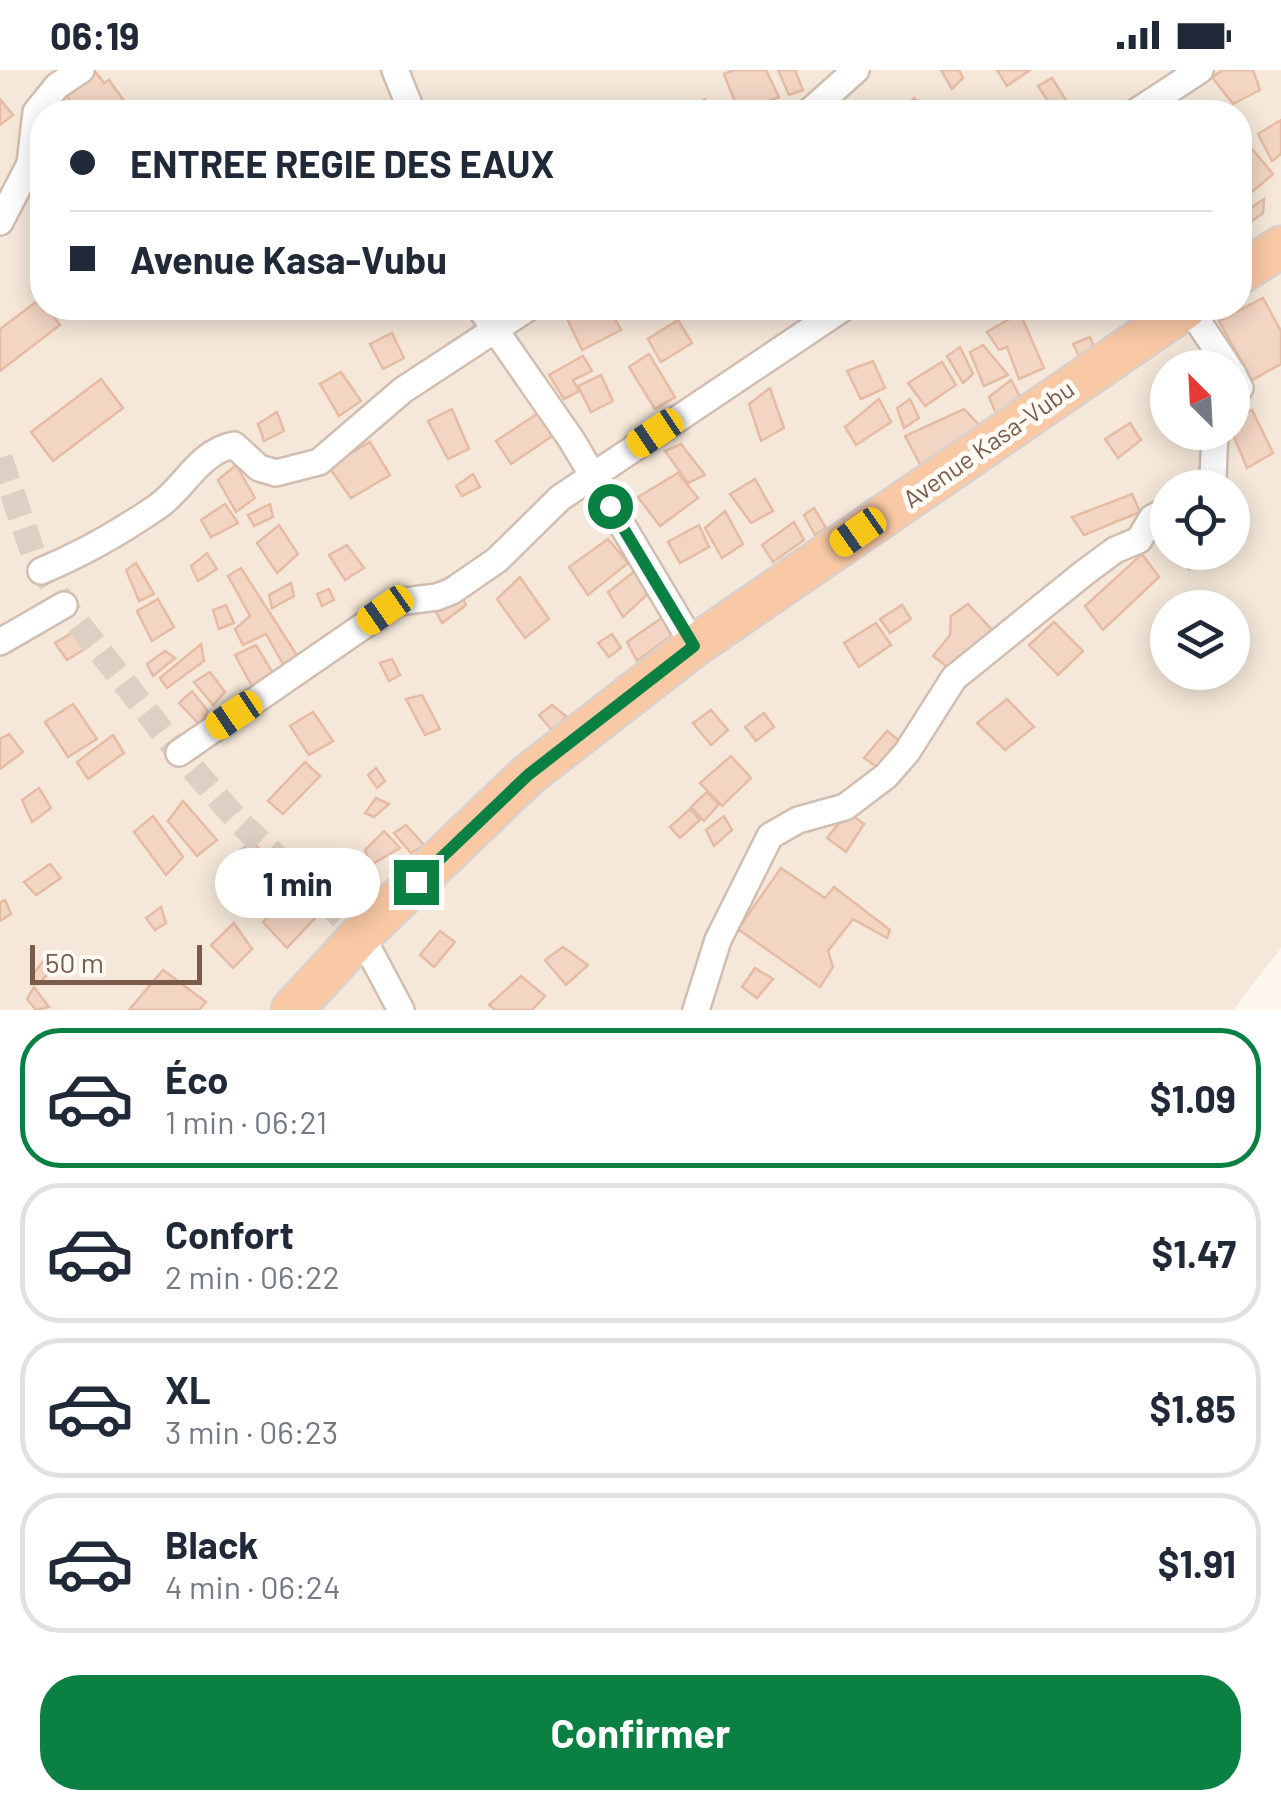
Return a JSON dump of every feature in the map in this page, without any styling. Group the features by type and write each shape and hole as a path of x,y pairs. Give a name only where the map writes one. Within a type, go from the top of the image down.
{"highway":[{"path":"1252,265 1281,247"},
{"name":"Avenue Kasa-Vubu","path":"292,1010 361,935 528,775 694,646 1169,320"}],"street":[{"path":"46,100 57,86 81,70"},
{"path":"396,70 407,100"},
{"path":"1154,100 1200,70"},
{"path":"821,100 850,72"},
{"path":"0,222 20,190 30,161"},
{"path":"487,320 592,475 694,646"},
{"path":"41,571 158,506 194,468 223,448 234,445 252,463 276,474 319,462 403,390 511,320"},
{"path":"179,753 398,602 436,598 497,560 526,535 540,514 592,475 826,320"},
{"path":"1196,320 1217,350"},
{"path":"696,1010 718,940 770,836 798,820 845,806 886,776 907,752 954,678 1084,573 1115,550 1139,540 1150,521"},
{"path":"0,642 64,605"},
{"path":"361,935 401,1010"}],"shaded area":[{"path":"0,70 1281,70 1281,948 1233,1010 0,1010"}],"building":[{"path":"88,70 94,70 104,83 109,80 123,100 70,100 62,89"},
{"path":"734,70 766,70 779,97 734,100 724,74"},
{"path":"778,70 795,70 803,90 789,95"},
{"path":"941,70 959,70 963,78 952,89"},
{"path":"997,70 1030,70 1007,86"},
{"path":"1223,70 1253,70 1260,90 1241,100 1230,100 1212,77"},
{"path":"1052,78 1066,100 1047,100 1038,86"},
{"path":"0,99 13,115 0,125"},
{"path":"1281,120 1281,154 1272,161 1258,134"},
{"path":"1252,151 1273,174 1252,192"},
{"path":"1264,199 1263,213 1252,221 1252,207"},
{"path":"1263,298 1281,331 1281,364 1252,380 1250,350 1235,350 1219,321 1252,320 1252,304"},
{"path":"30,306 30,320 56,320 60,325 0,371 0,329"},
{"path":"568,320 616,320 621,330 582,350"},
{"path":"678,320 692,343 661,362 648,339"},
{"path":"1008,320 1023,320 1044,368 1019,379 1007,347 999,350 987,332"},
{"path":"392,333 404,358 383,369 370,344"},
{"path":"1090,337 1095,350 1080,358 1073,344"},
{"path":"983,345 1008,375 984,386 970,352"},
{"path":"960,347 973,374 963,383 947,356"},
{"path":"649,354 675,397 655,409 629,367"},
{"path":"583,356 592,371 573,380 579,391 564,399 549,375"},
{"path":"873,361 885,388 861,399 847,371"},
{"path":"942,362 956,385 925,406 908,383"},
{"path":"341,372 361,401 339,416 320,384"},
{"path":"601,375 613,401 591,412 578,386"},
{"path":"101,379 123,408 53,461 31,432"},
{"path":"1011,380 1023,402 997,416 989,397"},
{"path":"770,388 784,428 761,441 749,404"},
{"path":"879,399 891,422 856,445 845,427"},
{"path":"910,399 919,418 904,428 897,408"},
{"path":"452,409 469,449 448,459 428,421"},
{"path":"964,409 983,429 920,464 905,436"},
{"path":"543,410 557,433 511,464 496,441"},
{"path":"1250,411 1273,453 1247,468 1240,450 1250,450"},
{"path":"277,412 284,431 264,441 258,424"},
{"path":"1130,423 1141,440 1118,458 1105,439"},
{"path":"370,442 390,475 351,498 328,466"},
{"path":"681,444 705,475 688,483 665,451"},
{"path":"236,465 255,498 236,512 218,480"},
{"path":"678,473 698,498 660,526 638,497"},
{"path":"473,474 480,487 462,496 456,486"},
{"path":"755,479 773,511 751,523 730,494"},
{"path":"1132,494 1140,512 1084,535 1072,517"},
{"path":"225,504 238,523 211,537 201,520"},
{"path":"270,504 273,517 254,526 248,515"},
{"path":"814,508 826,528 815,535 804,515"},
{"path":"725,511 743,544 722,558 705,528"},
{"path":"794,522 804,540 773,562 762,545"},
{"path":"279,525 298,554 277,573 257,543"},
{"path":"699,525 709,547 680,563 668,542"},
{"path":"608,539 628,563 588,595 569,567"},
{"path":"347,545 364,568 345,580 329,555"},
{"path":"207,553 217,569 198,581 191,566"},
{"path":"1142,554 1150,570 1159,577 1103,630 1085,606"},
{"path":"136,563 154,594 139,601 126,570"},
{"path":"241,568 298,657 283,664 266,634 243,645 235,629 250,616 228,576"},
{"path":"636,570 650,592 623,617 608,592"},
{"path":"520,577 549,619 525,638 497,599"},
{"path":"291,583 294,596 272,608 269,595"},
{"path":"329,589 334,600 322,606 317,594"},
{"path":"459,590 466,605 442,623 432,604"},
{"path":"158,599 174,627 152,641 137,611"},
{"path":"968,604 993,631 950,669 933,656 950,635 951,616"},
{"path":"226,605 234,623 219,629 213,610"},
{"path":"902,605 911,619 890,633 880,619"},
{"path":"666,615 683,627 637,661 627,642"},
{"path":"1054,622 1083,651 1058,675 1029,645"},
{"path":"876,623 891,645 859,667 844,643"},
{"path":"79,629 91,645 67,660 55,643"},
{"path":"612,634 621,648 609,657 598,643"},
{"path":"201,644 204,661 167,688 160,678"},
{"path":"256,645 274,675 252,686 235,655"},
{"path":"165,651 175,658 153,676 147,664"},
{"path":"392,659 400,675 389,681 380,663"},
{"path":"210,672 225,692 213,705 194,682"},
{"path":"192,691 208,711 200,725 179,703"},
{"path":"422,695 440,729 425,735 406,699"},
{"path":"1007,699 1034,727 1005,750 977,723"},
{"path":"73,704 97,739 68,757 45,722"},
{"path":"552,705 566,716 554,733 539,715"},
{"path":"711,710 728,730 711,745 693,723"},
{"path":"313,712 333,741 309,755 290,726"},
{"path":"764,713 774,727 756,741 745,727"},
{"path":"887,731 905,745 883,771 864,758"},
{"path":"9,734 23,752 0,769 0,739"},
{"path":"113,735 124,753 88,779 77,762"},
{"path":"731,756 751,778 722,806 700,783"},
{"path":"305,762 320,776 283,814 268,801"},
{"path":"376,768 385,781 377,788 368,775"},
{"path":"39,788 51,808 32,822 22,800"},
{"path":"707,792 719,804 704,821 691,807"},
{"path":"376,798 389,804 374,817 365,813"},
{"path":"183,801 217,840 197,856 168,821"},
{"path":"690,809 700,820 680,838 670,827"},
{"path":"848,812 864,824 846,852 827,838"},
{"path":"153,816 183,857 166,875 134,832"},
{"path":"724,816 732,830 714,846 706,830"},
{"path":"406,825 424,845 411,853 394,833"},
{"path":"384,831 400,848 371,865 365,850"},
{"path":"253,841 271,864 243,890 222,864"},
{"path":"50,864 61,878 36,895 24,882"},
{"path":"781,868 825,898 834,887 890,930 887,938 853,919 828,951 833,967 820,987 738,929"},
{"path":"345,869 370,891 354,905 333,879"},
{"path":"289,879 317,916 287,948 263,922 286,896 279,887"},
{"path":"5,900 11,914 0,921 0,902"},
{"path":"161,907 166,923 155,930 146,918"},
{"path":"234,923 252,949 233,968 211,945"},
{"path":"440,931 455,942 434,967 420,955"},
{"path":"563,947 588,965 566,985 545,960"},
{"path":"48,955 51,971 38,984 31,977"},
{"path":"755,968 773,979 757,998 742,987"},
{"path":"163,970 206,1002 199,1010 129,1010"},
{"path":"521,976 545,996 532,1010 495,1010 489,1005"},
{"path":"34,987 49,1007 36,1010 27,999"}],"tunnel":[{"path":"0,458 33,553 64,605 179,753 239,822 361,935"}],"route":[{"path":"416,882 528,775 694,646 610,506"}]}
